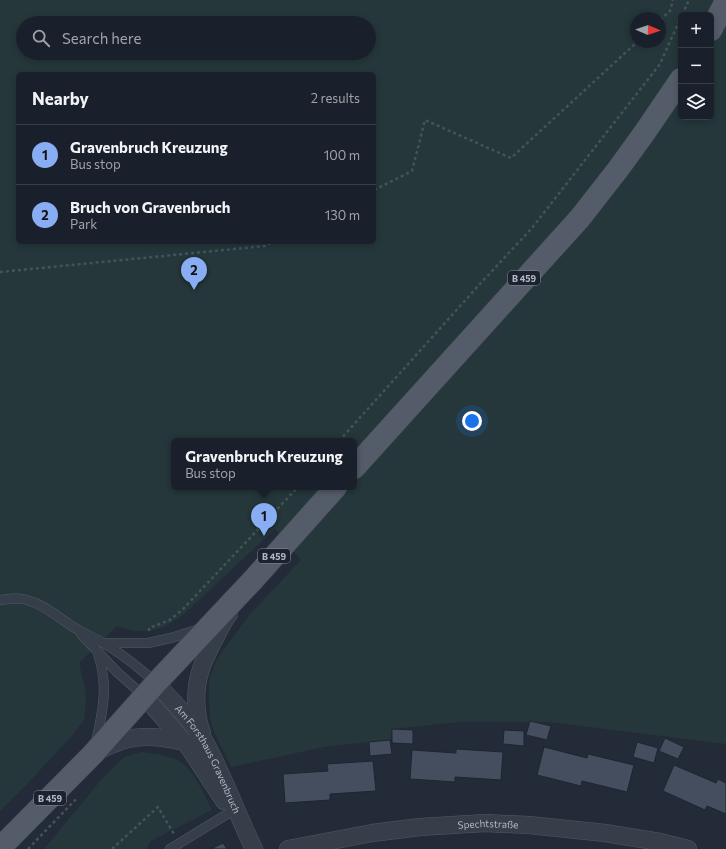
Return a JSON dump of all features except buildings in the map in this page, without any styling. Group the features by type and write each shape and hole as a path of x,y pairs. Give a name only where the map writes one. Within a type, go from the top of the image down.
{"main road":[{"name":"B 459","path":"357,465 580,218 619,168 678,83"},
{"name":"B 459","path":"0,848 93,754 333,490"}],"street":[{"path":"204,741 200,728 197,706 197,682 200,669 223,622 253,580"},
{"name":"Am Forsthaus Gravenbruch","path":"150,690 183,714 204,741 221,773 234,810 252,845"},
{"name":"Am Forsthaus Gravenbruch","path":"150,690 206,774 234,810"},
{"path":"93,754 132,738 160,737 184,742"},
{"name":"Spechtstraße","path":"288,849 378,832 420,827 485,823 536,825 605,833 660,842 688,849"}],"lane":[{"path":"0,601 26,599 41,605 76,629 104,643 135,664 150,690"},
{"path":"104,643 148,643 178,636 210,625"},
{"path":"76,629 118,673 150,690"},
{"path":"93,754 103,706 104,686 97,651"},
{"path":"170,849 234,810"}],"path":[{"path":"666,15 670,11 673,0"},
{"path":"683,12 688,0"},
{"path":"342,438 478,285 532,228 660,64 678,23"},
{"path":"376,189 412,171 425,120 511,158 630,48"},
{"path":"0,272 265,246 269,244"},
{"path":"148,643 149,628 170,620 184,608 295,490"},
{"path":"28,849 81,794"},
{"path":"112,849 158,807 180,843"}],"shaded area":[{"path":"0,0 726,0 726,744 550,722 459,722 392,729 391,740 329,746 231,767 214,732 210,717 209,681 217,659 251,613 301,560 275,529 179,618 158,629 146,631 136,631 117,626 79,663 86,700 84,720 71,737 0,811"},
{"path":"142,752 170,757 184,765 194,776 212,810 151,841 147,849 44,849 102,779 124,757"}],"place":[{"name":"Bruch von Gravenbruch","path":"194,290"},
{"name":"Gravenbruch Kreuzung","path":"264,536"}]}
